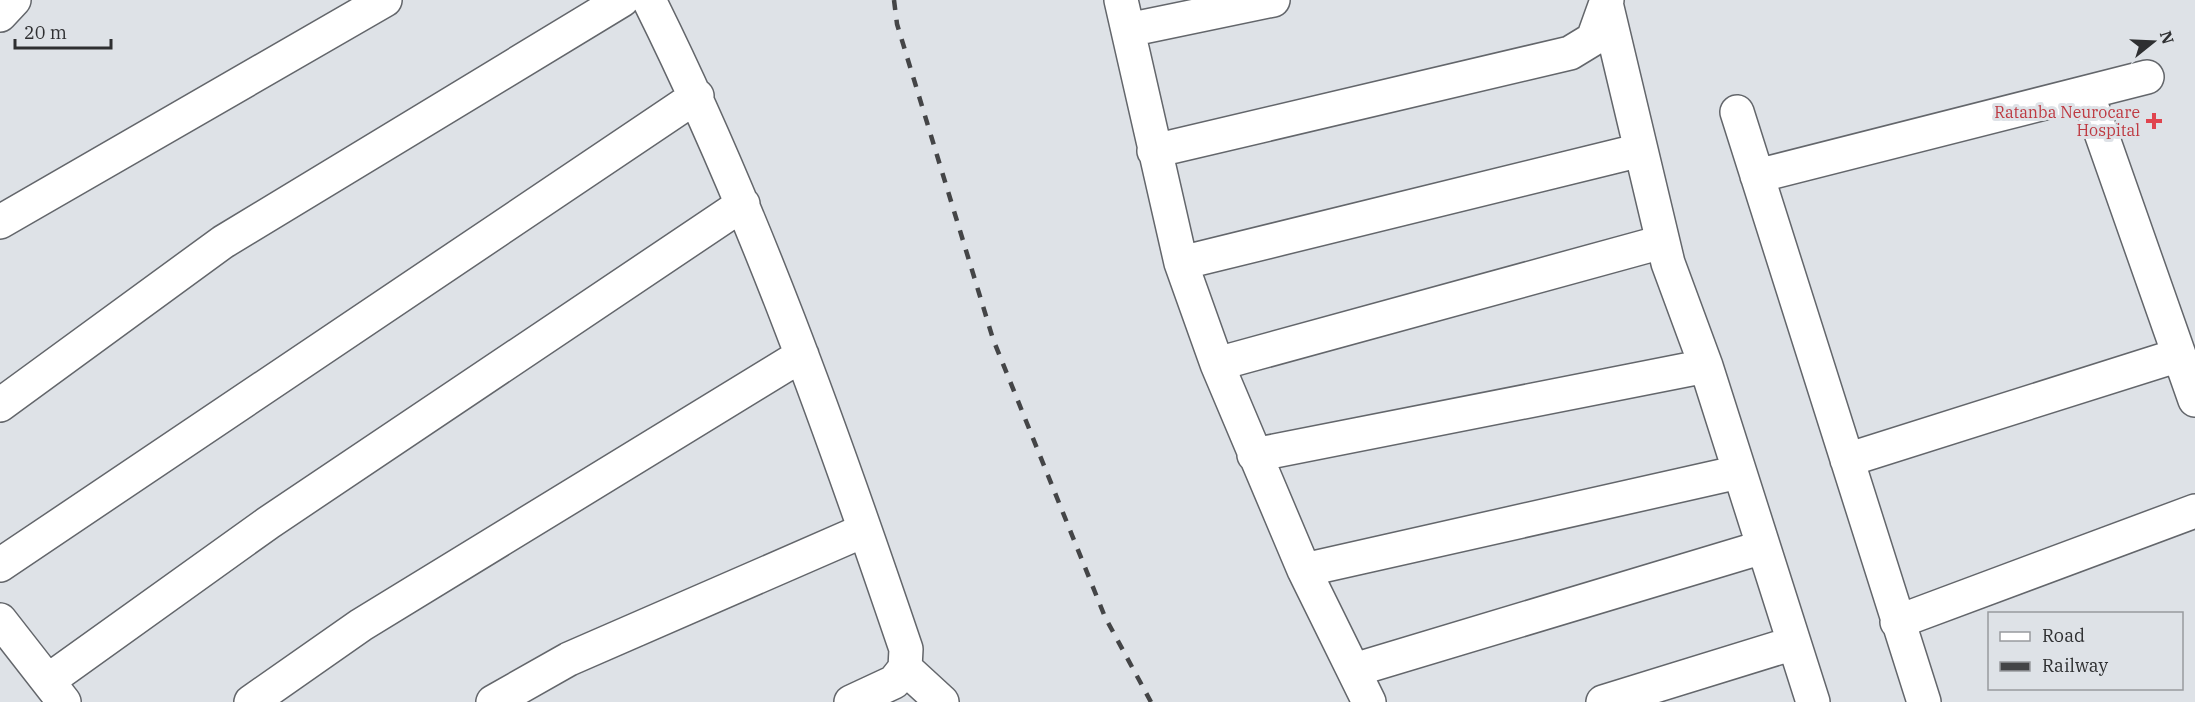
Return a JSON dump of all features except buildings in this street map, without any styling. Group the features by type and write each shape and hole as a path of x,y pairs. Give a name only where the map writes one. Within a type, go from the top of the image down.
{"street":[{"path":"0,15 14,0"},
{"path":"0,222 385,0"},
{"path":"0,405 223,242 622,0"},
{"path":"649,0 697,96 743,204 802,355 906,649 905,668 894,682 851,702"},
{"path":"1273,0 1124,15 1181,262 1217,364 1304,570 1369,702"},
{"path":"1154,151 1570,53 1593,39 1606,1"},
{"path":"1606,1 1668,263 1706,366 1813,702"},
{"path":"1757,176 2147,77"},
{"path":"2086,93 2195,400"},
{"path":"0,565 697,96"},
{"path":"1737,112 1924,702"},
{"path":"1181,262 1641,150"},
{"path":"0,620 56,691 268,523 743,204"},
{"path":"1217,364 1662,242"},
{"path":"250,702 361,625 802,355"},
{"path":"1847,460 2179,355"},
{"path":"1254,455 1706,366"},
{"path":"1304,570 1739,472"},
{"path":"1897,622 2195,512"},
{"path":"493,702 580,654 865,530"},
{"path":"1354,670 1763,547"},
{"path":"1603,702 1794,643"},
{"path":"905,668 942,702"}],"railway":[{"path":"894,0 897,24 993,339 1105,617 1151,702"}],"place":[{"name":"Ratanba Neurocare Hospital","path":"2154,121"}]}
